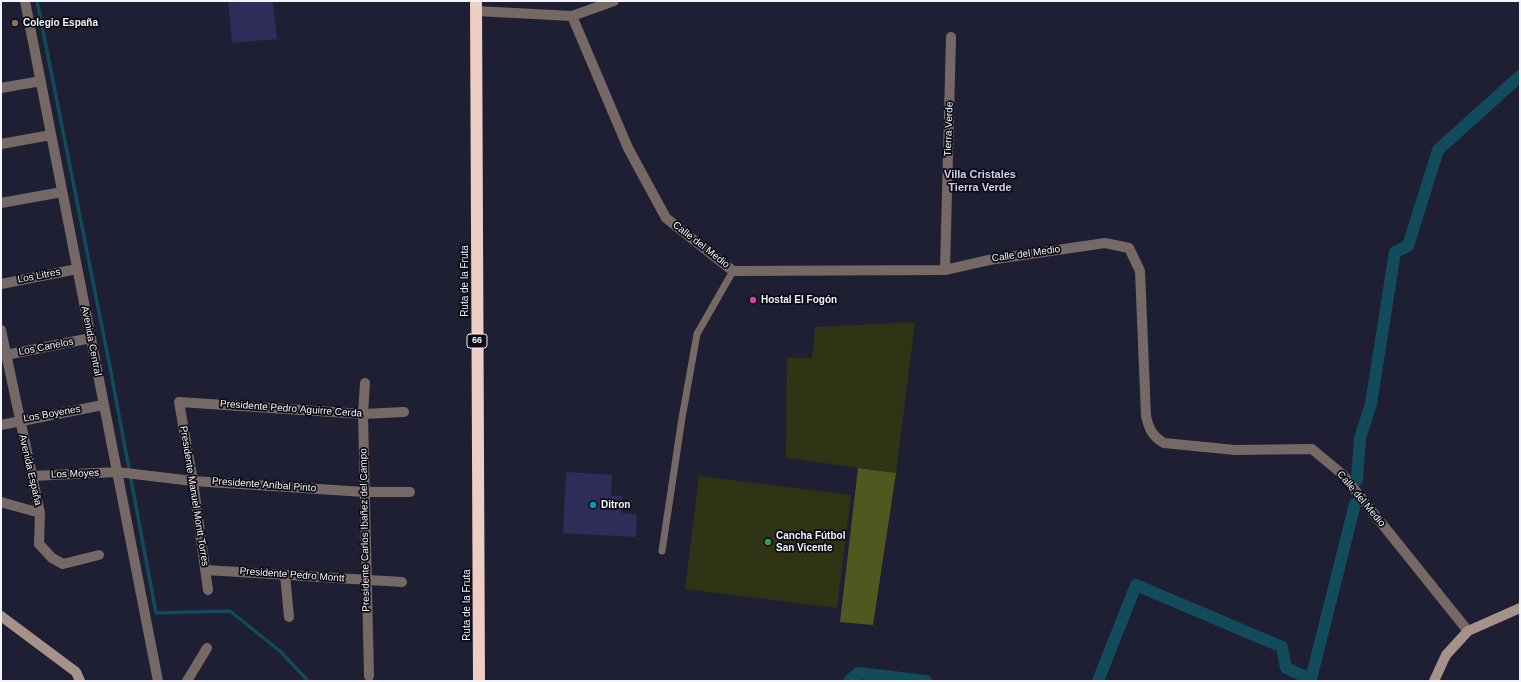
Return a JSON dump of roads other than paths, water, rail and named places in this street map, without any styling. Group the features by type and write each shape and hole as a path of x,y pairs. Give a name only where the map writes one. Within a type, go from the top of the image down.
{"highway":[{"name":"Ruta de la Fruta","path":"476,6 480,681"}],"street":[{"name":"Avenida Central","path":"25,1 104,405 125,473 158,681"},
{"path":"476,6 572,16 614,1"},
{"name":"Calle del Medio","path":"572,16 628,148 666,218 733,271 945,270 989,260 1105,242 1129,248 1140,271 1146,416 1148,427 1154,438 1164,443 1235,450 1312,448 1342,474 1468,631"},
{"name":"Tierra Verde","path":"945,270 951,36"},
{"path":"1,88 41,81"},
{"path":"1,144 51,135"},
{"path":"1,203 62,192"},
{"name":"Los Litres","path":"1,284 77,269"},
{"name":"Avenida España","path":"1,330 3,356 40,513 39,544 52,558 64,564 99,555"},
{"name":"Los Canelos","path":"3,356 91,338"},
{"name":"Presidente Carlos Ibañez del Campo","path":"365,383 363,414 369,676"},
{"name":"Presidente Pedro Aguirre Cerda","path":"179,402 363,414 404,412"},
{"name":"Presidente Manuel Montt Torres","path":"179,402 193,481 208,590"},
{"name":"Los Boyenes","path":"1,424 104,405"},
{"name":"Presidente Aníbal Pinto","path":"125,473 193,481 365,492 410,492"},
{"name":"Los Moyes","path":"32,476 125,473"},
{"path":"1,502 40,513"},
{"name":"Presidente Pedro Montt","path":"206,570 402,582"},
{"path":"285,575 288,617"},
{"path":"1434,681 1446,655 1468,631 1520,608"},
{"path":"1,616 76,672 80,681"},
{"path":"187,681 207,648"}],"lane":[{"path":"662,551 682,418 697,334 733,271"}],"waterway":[{"path":"37,1 109,362 156,613 230,611 280,651 308,681"},
{"path":"1357,480 1360,438 1371,404 1395,252 1408,246 1438,150 1520,76"},
{"path":"1098,681 1136,585 1282,647 1286,668 1311,679 1355,504"},
{"path":"849,681 858,673 926,681"}],"place":[{"name":"Colegio España","path":"15,23"},
{"name":"Hostal El Fogón","path":"753,300"},
{"name":"Ditron","path":"593,505"},
{"name":"Cancha Fútbol San Vicente","path":"768,542"}],"district":[{"name":"Villa Cristales Tierra Verde","path":"980,181"}]}
